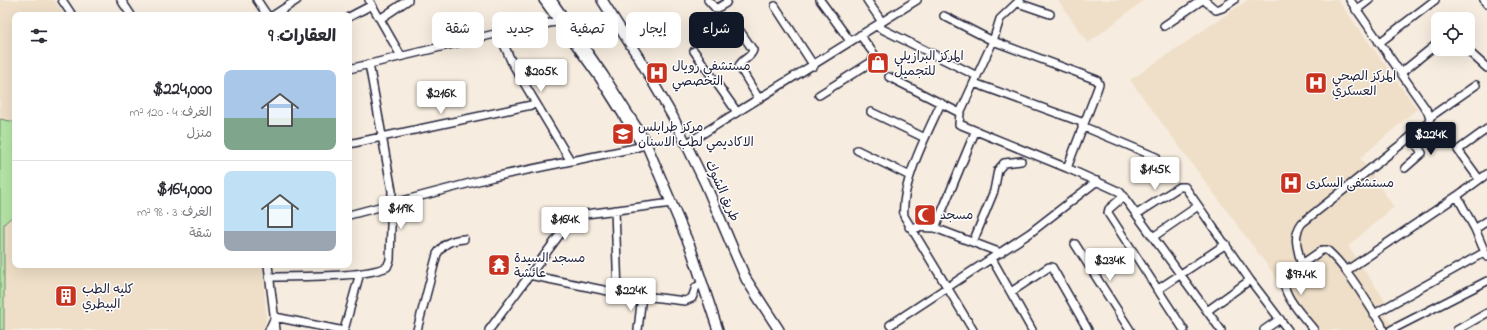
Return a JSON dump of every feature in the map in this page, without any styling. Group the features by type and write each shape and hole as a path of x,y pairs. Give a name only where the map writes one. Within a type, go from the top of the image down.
{"main road":[{"path":"551,0 557,12"},
{"name":"طريق الشوك","path":"605,1 662,97 686,144 746,279 778,328"},
{"path":"581,48 637,126 644,145 672,203 703,283 718,330"},
{"path":"778,328 785,321"}],"street":[{"path":"62,0 70,12"},
{"path":"121,0 129,12"},
{"path":"257,0 265,12"},
{"path":"279,12 297,0"},
{"path":"380,19 408,0"},
{"path":"543,0 556,15"},
{"path":"708,0 714,8 717,9 726,3 727,0"},
{"path":"820,0 850,41"},
{"path":"867,0 879,24 976,80 1083,124 1156,157"},
{"path":"686,144 814,66 860,34 879,24 915,0"},
{"path":"1164,26 1203,0 1216,10 1234,0"},
{"path":"1350,0 1430,117"},
{"path":"1356,10 1369,0"},
{"path":"1379,43 1435,0"},
{"path":"1484,0 1487,4"},
{"path":"352,15 370,2 401,56"},
{"path":"1050,14 1019,2 1000,19 976,80 960,113 959,124 975,132 1116,189 1124,196 1221,330"},
{"path":"775,6 814,66"},
{"path":"944,16 993,40 1097,80 1097,90 1066,168"},
{"path":"819,95 873,61 874,54 860,34"},
{"path":"352,68 492,35"},
{"path":"744,37 753,50 751,55 740,63 739,66 759,99"},
{"path":"506,48 512,63 570,160"},
{"path":"1401,73 1431,49"},
{"path":"694,51 737,112"},
{"path":"1474,56 1487,68"},
{"path":"269,277 360,273 380,270 387,267 390,260 392,204 383,137 369,64"},
{"path":"889,77 960,113"},
{"path":"1301,263 1296,238 1298,229 1302,223 1428,123 1430,117 1476,86"},
{"path":"941,103 910,176 903,209 909,227 949,288 973,330"},
{"path":"352,143 536,104"},
{"path":"871,112 925,138"},
{"path":"1479,179 1458,150 1487,129"},
{"path":"935,228 975,132"},
{"path":"1405,168 1422,153 1411,136"},
{"path":"352,214 493,178 644,145"},
{"path":"858,150 910,176"},
{"path":"973,242 994,190 998,170 1004,163 1022,161"},
{"path":"1346,271 1487,174"},
{"path":"890,324 949,288 1030,233 1097,181"},
{"path":"1137,214 1181,186 1185,187 1250,280 1288,330"},
{"path":"1124,196 1109,209 1108,213 1184,330"},
{"path":"1374,314 1486,255 1475,229 1457,196"},
{"path":"489,330 572,218 578,215 672,203"},
{"path":"1153,237 1198,206"},
{"path":"615,210 618,292"},
{"path":"1475,229 1487,221"},
{"path":"909,227 935,228 1001,253"},
{"path":"417,330 437,254 442,246 448,242 464,239"},
{"path":"1074,244 1130,330"},
{"path":"1157,290 1180,273 1226,244"},
{"path":"1314,330 1283,287 1285,276 1301,263 1322,250 1327,250 1346,271 1383,330"},
{"path":"992,259 1032,330"},
{"path":"1011,292 1049,267 1052,267 1088,330"},
{"path":"268,268 276,330"},
{"path":"344,330 360,273"},
{"path":"529,275 618,292 686,301 692,298 696,287 703,283"},
{"path":"1207,311 1250,280"},
{"path":"1391,330 1487,281"},
{"path":"638,330 642,295"},
{"path":"1457,330 1487,313"},
{"path":"269,330 275,317"},
{"path":"275,317 339,330"},
{"path":"1264,330 1280,319"}],"shaded area":[{"path":"0,0 54,0 62,12 12,12 12,268 263,268 266,316 264,330 0,330"},
{"path":"1058,0 1144,0 1088,43"},
{"name":"مستشفى السكرى","path":"1248,0 1338,0 1417,109 1360,158 1394,207 1348,246 1388,305 1381,308 1391,324 1391,330 1315,330 1130,80"}],"green space":[{"path":"0,119 12,121 12,217 4,224 4,330 0,330"}],"place":[{"name":"المركز البرازيلي للتجميل","path":"878,63"},
{"name":"مستشفى رويال التخصصي","path":"657,73"},
{"name":"المركز الصحي العسكري","path":"1316,83"},
{"name":"مركز طرابلس الاكاديمي لطب الاسنان","path":"623,134"},
{"name":"مستشفى السكرى","path":"1291,183"},
{"name":"مسجد","path":"925,215"},
{"name":"مسجد السيدة عائشة","path":"499,265"},
{"name":"كليه الطب البيطري","path":"66,296"}]}
